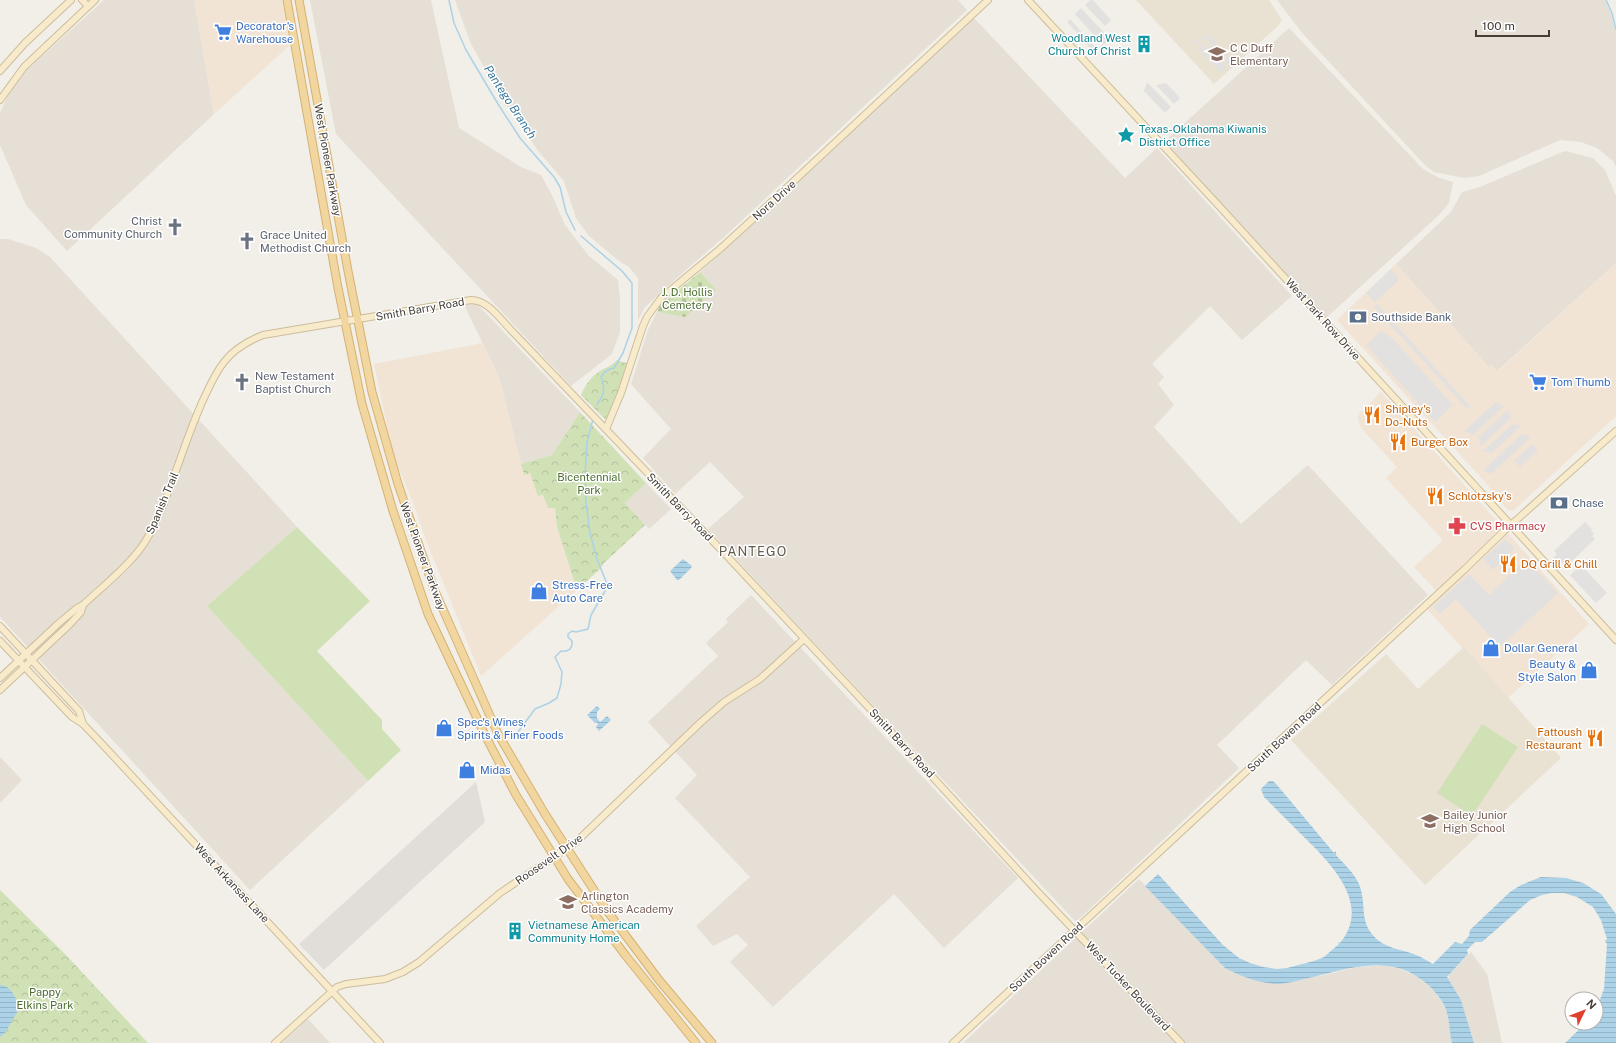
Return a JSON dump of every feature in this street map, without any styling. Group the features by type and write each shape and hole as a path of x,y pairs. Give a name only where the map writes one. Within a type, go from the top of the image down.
{"main road":[{"name":"West Pioneer Parkway","path":"287,0 345,322 362,404 393,511 428,614 484,733 516,795 554,857 568,879 626,956 696,1043"},
{"name":"West Pioneer Parkway","path":"299,0 357,320 372,392 398,484 432,584 498,734 566,849 608,912 645,963 712,1043"}],"street":[{"path":"0,71 25,43 71,0"},
{"path":"82,0 88,6"},
{"path":"0,100 24,67 95,0"},
{"name":"Nora Drive","path":"606,429 621,393 643,326 647,317 662,298 720,249 988,0"},
{"name":"West Park Row Drive","path":"1028,0 1220,207 1616,640"},
{"name":"Smith Barry Road","path":"212,382 223,363 228,358 251,340 264,335 471,300 480,301 495,314 726,555 1037,890 1076,930"},
{"name":"Spanish Trail","path":"0,678 18,660 77,608 83,605 138,552 148,537 168,491 198,411 212,382"},
{"name":"South Bowen Road","path":"953,1043 1511,526 1616,431"},
{"name":"Spanish Trail","path":"0,690 81,612 83,605"},
{"name":"West Arkansas Lane","path":"0,626 79,711 83,724"},
{"name":"Roosevelt Drive","path":"275,1043 331,991 342,985 385,980 403,972 419,962 500,892 566,849 592,828 700,723 724,702 760,679 804,639"},
{"name":"West Arkansas Lane","path":"0,641 72,717 83,724 380,1043"},
{"name":"West Tucker Boulevard","path":"1076,930 1182,1043"}],"shaded area":[{"path":"104,0 194,0 214,114 67,251 26,205 0,145 0,113 9,93 27,70"},
{"path":"194,0 282,0 290,45 214,114"},
{"path":"310,0 431,0 459,128 521,167 541,175 552,195 565,225 588,255 618,280 620,299 620,332 612,354 571,386 336,134"},
{"path":"455,0 958,0 967,10 724,237 645,307 638,320 638,278 629,267 619,261 589,236 576,218 564,181 539,152 504,102 471,44"},
{"path":"1090,0 1093,0 1111,20 1105,26 1085,5"},
{"name":"C C Duff Elementary","path":"1136,0 1269,0 1282,20 1279,25 1214,84"},
{"path":"1277,0 1605,0 1611,13 1616,34 1616,167 1613,161 1597,148 1581,142 1560,140 1479,176 1465,178 1434,172 1424,164 1303,34"},
{"path":"1081,8 1108,37 1107,42 1103,45 1075,14"},
{"path":"974,18 1125,178 1157,148 1292,296 1242,340 1210,306 1152,364 1164,377 1158,384 1174,405 1154,427 1241,524 1308,465 1428,595 1332,685 1306,660 1217,745 1239,768 1076,922 708,529 744,497 710,462 675,494 643,458 671,429 631,384 648,330 657,312 685,317 715,290 700,272"},
{"path":"1070,19 1097,49 1094,52 1067,22"},
{"path":"1289,28 1423,169 1439,178 1453,182 1449,203 1439,215 1325,319 1164,142"},
{"path":"1209,35 1233,62 1229,65 1205,37 1196,45 1195,43 1201,37"},
{"path":"1204,43 1227,68 1221,73 1198,49"},
{"path":"1147,82 1171,107 1165,113 1144,91"},
{"path":"1166,83 1180,98 1174,104 1156,85"},
{"path":"1565,151 1593,158 1605,170 1616,196 1616,263 1497,371 1489,367 1396,264 1451,212 1462,192 1480,187"},
{"path":"0,239 8,239 36,248 50,257 297,527 207,606 368,781 250,890 0,617"},
{"path":"1616,263 1616,416 1513,511 1508,510 1485,482 1337,320 1396,264 1489,367 1492,365 1498,371"},
{"path":"1391,269 1399,280 1375,302 1366,293"},
{"path":"474,303 480,307 580,412 552,455 521,464 499,377 464,305"},
{"path":"1377,304 1470,406 1467,409 1374,307"},
{"path":"1381,331 1393,339 1453,405 1435,422 1366,345"},
{"path":"483,343 499,377 524,475 530,473 539,496 543,495 555,507 557,527 577,590 481,676 393,455 374,364"},
{"path":"1381,392 1589,624 1508,698 1427,609 1441,596 1414,567 1443,540 1386,478 1397,467 1361,428 1358,419 1359,414"},
{"path":"1496,402 1504,406 1473,435 1464,431"},
{"path":"1508,410 1511,418 1481,446 1478,437"},
{"path":"1513,424 1521,426 1492,453 1483,451"},
{"path":"1522,434 1531,437 1491,474 1483,470"},
{"path":"1532,444 1538,450 1520,467 1514,461"},
{"path":"646,483 671,509 649,529 625,503"},
{"path":"1585,522 1592,529 1591,531 1594,534 1592,536 1595,539 1571,562 1567,558 1560,565 1553,558 1557,554 1554,551"},
{"path":"1505,539 1515,549 1493,570 1483,559"},
{"path":"1526,559 1558,593 1500,647 1456,599 1440,614 1433,607 1469,574 1489,595"},
{"path":"1581,565 1607,593 1596,603 1570,575"},
{"path":"751,595 1018,878 944,948 894,894 773,1007 730,962 748,945 737,934 713,946 696,926 750,877 675,798 697,775 648,722 718,656 706,643 728,622 726,619"},
{"name":"Bailey Junior High School","path":"1464,647 1561,758 1425,885 1291,740 1386,654 1418,689"},
{"path":"0,757 22,780 0,803"},
{"path":"476,782 485,822 324,970 299,944"},
{"path":"1139,879 1225,968 1320,976 1358,967 1390,965 1417,976 1436,993 1444,1006 1448,1016 1452,1043 963,1043"},
{"path":"1471,952 1487,974 1502,1043 1474,1043 1461,1000 1448,979 1450,974"},
{"path":"308,1019 330,1043 282,1043"}],"green space":[{"name":"J. D. Hollis Cemetery","path":"700,272 716,290 685,317 657,312 660,306"},
{"path":"617,360 629,364 609,416 605,419 581,395 593,376"},
{"name":"Bicentennial Park","path":"580,412 646,483 625,503 645,525 577,590 557,527 555,508 548,508 543,495 538,496 530,473 524,475 521,464 552,455"},
{"path":"297,527 370,601 317,651 382,720 382,729 401,750 368,781 207,606"},
{"path":"1482,724 1518,747 1472,816 1437,793"},
{"name":"Pappy Elkins Park","path":"0,890 65,954 148,1043 0,1043"}],"water":[{"path":"683,559 692,566 679,580 677,580 670,571"},
{"path":"597,706 600,709 597,712 597,718 600,722 607,716 611,720 599,731 596,727 598,724 587,715"},
{"path":"1269,781 1273,781 1334,853 1336,851 1336,855 1349,869 1359,884 1362,892 1365,921 1372,934 1383,944 1411,953 1433,964 1455,942 1462,944 1469,936 1470,930 1510,892 1521,885 1541,877 1566,878 1583,883 1601,894 1616,914 1616,1043 1565,1043 1578,1031 1604,1031 1603,991 1607,944 1605,941 1607,939 1601,920 1593,907 1577,897 1564,893 1542,895 1530,900 1482,942 1475,942 1467,950 1468,954 1447,977 1461,1000 1474,1043 1452,1043 1447,1012 1438,995 1422,980 1408,972 1394,967 1379,965 1349,968 1280,984 1266,983 1252,979 1225,968 1145,886 1158,874 1223,945 1239,958 1263,967 1277,969 1287,968 1324,957 1339,944 1338,942 1340,943 1348,929 1352,916 1351,902 1339,877 1320,853 1264,797 1261,789"},
{"path":"0,985 7,987 10,990 15,996 20,1007 5,1033 0,1037"}],"waterway":[{"name":"Pantego Branch","path":"449,0 454,23 466,50 520,138 554,177 560,187 566,212 575,230"},
{"path":"1606,0 1612,13 1616,30"},
{"name":"Pantego Branch","path":"581,236 622,271 632,283 632,328 623,353 614,368 604,373 601,377 604,392 597,405"},
{"name":"Pantego Branch","path":"515,736 535,709 557,698 561,684 562,672 555,657 561,651 566,651 571,648 572,641 568,637 568,634 572,631 576,632 588,629 591,615 605,591 607,584 597,559 590,533 586,502 585,477 587,442 593,419"}],"place":[{"name":"Decorator's Warehouse","path":"223,32"},
{"name":"Woodland West Church of Christ","path":"1144,44"},
{"name":"C C Duff Elementary","path":"1217,54"},
{"name":"Texas-Oklahoma Kiwanis District Office","path":"1126,135"},
{"name":"Christ Community Church","path":"175,227"},
{"name":"Grace United Methodist Church","path":"247,241"},
{"name":"Southside Bank","path":"1358,317"},
{"name":"New Testament Baptist Church","path":"242,382"},
{"name":"Tom Thumb","path":"1538,382"},
{"name":"Shipley's Do-Nuts","path":"1372,415"},
{"name":"Burger Box","path":"1398,442"},
{"name":"Schlotzsky's","path":"1435,496"},
{"name":"Chase","path":"1559,503"},
{"name":"CVS Pharmacy","path":"1457,526"},
{"name":"DQ Grill & Chill","path":"1508,564"},
{"name":"Stress-Free Auto Care","path":"539,591"},
{"name":"Dollar General","path":"1491,648"},
{"name":"Beauty & Style Salon","path":"1589,670"},
{"name":"Spec's Wines, Spirits & Finer Foods","path":"444,728"},
{"name":"Fattoush Restaurant","path":"1595,738"},
{"name":"Midas","path":"467,770"},
{"name":"Bailey Junior High School","path":"1430,821"},
{"name":"Arlington Classics Academy","path":"568,902"},
{"name":"Vietnamese American Community Home","path":"515,931"}],"district":[{"name":"PANTEGO","path":"753,551"}]}
